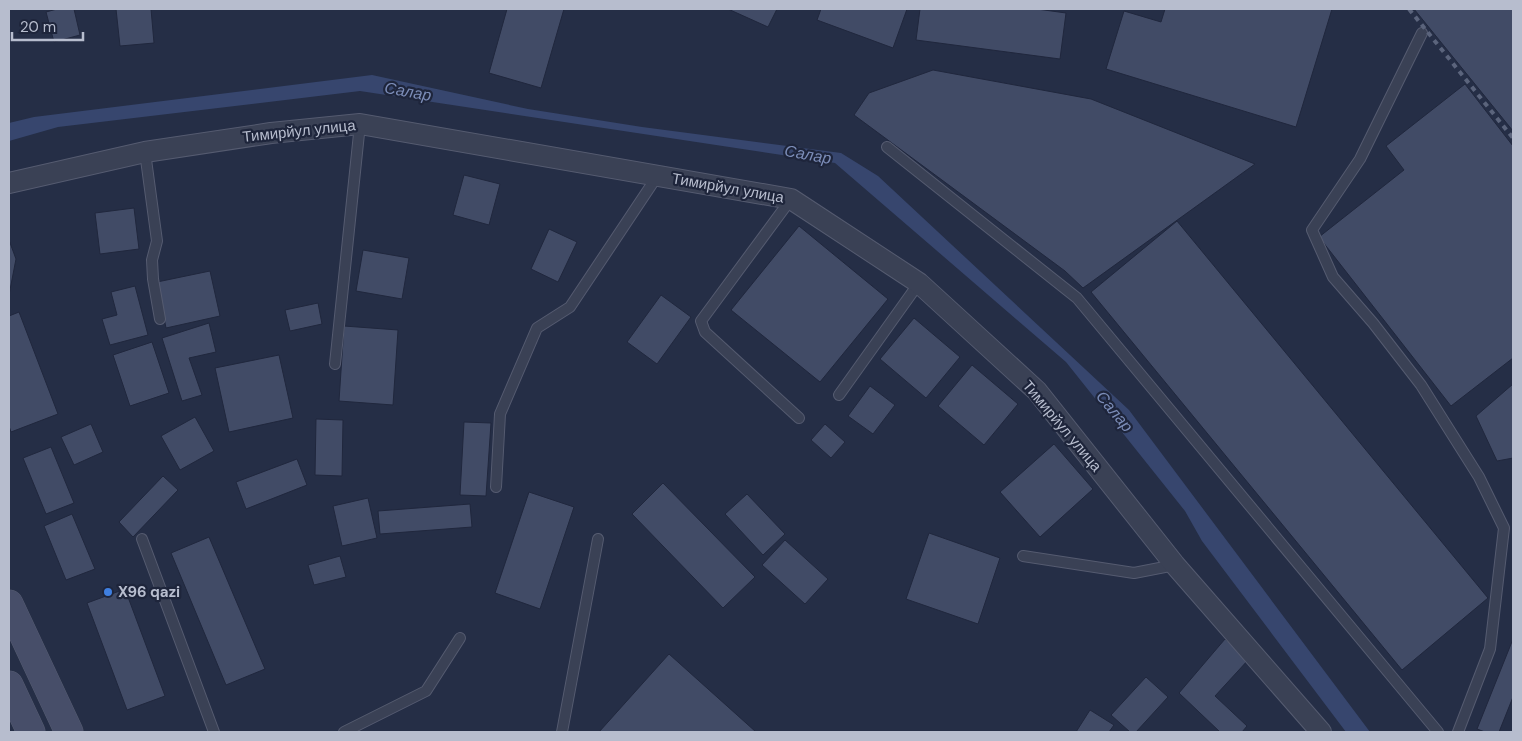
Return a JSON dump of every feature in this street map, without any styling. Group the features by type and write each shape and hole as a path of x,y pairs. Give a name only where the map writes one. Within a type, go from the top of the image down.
{"main road":[{"path":"9,604 69,732"},
{"path":"9,685 31,732"}],"street":[{"name":"Тимирйул улица","path":"9,183 16,179 145,152 271,133 360,124 791,199 919,283 1036,391 1175,565 1320,732"}],"lane":[{"path":"1422,33 1360,159 1312,230 1333,277 1373,323 1421,385 1479,477 1504,528 1490,649 1458,732"},
{"path":"335,364 360,124"},
{"path":"887,147 1077,298 1438,732"},
{"path":"145,152 157,241 152,260 153,279 160,319"},
{"path":"496,486 500,414 538,328 570,307 658,175"},
{"path":"791,199 701,321 701,326 704,332 798,418"},
{"path":"839,395 919,283"},
{"path":"562,732 598,539"},
{"path":"142,540 214,732"},
{"path":"1023,556 1134,573 1175,565"},
{"path":"344,732 426,691 460,638"}],"water":[{"name":"Салар","path":"372,75 528,109 642,127 841,153 878,176 1129,410 1370,732 1346,732 1202,541 1185,511 1066,362 835,163 360,91 58,127 9,141 9,123 34,117"}],"building":[{"path":"57,9 74,9 80,35 54,42 46,12"},
{"path":"116,9 151,9 154,43 120,46"},
{"path":"507,9 564,9 541,88 489,73"},
{"path":"728,9 777,9 768,27"},
{"path":"821,9 907,9 893,48 817,20"},
{"path":"920,9 1037,9 1066,13 1060,59 916,40"},
{"path":"1165,9 1332,9 1296,127 1106,69 1124,11 1161,22"},
{"path":"1414,9 1513,9 1513,131"},
{"path":"933,70 1091,99 1255,164 1083,288 1065,271 854,115 869,93"},
{"path":"1465,84 1513,146 1513,358 1451,406 1319,237 1404,170 1386,146"},
{"path":"464,175 500,184 489,225 453,215"},
{"path":"134,208 139,249 100,254 95,213"},
{"path":"1177,221 1488,598 1402,670 1091,292"},
{"path":"799,226 888,299 820,382 731,310"},
{"path":"549,229 577,242 558,282 531,269"},
{"path":"9,240 16,259 9,295"},
{"path":"363,250 409,258 402,299 356,291"},
{"path":"210,271 220,316 166,328 157,282"},
{"path":"135,286 148,335 110,345 102,319 117,315 111,292"},
{"path":"661,295 691,317 657,364 627,342"},
{"path":"318,303 322,324 290,331 285,310"},
{"path":"19,312 58,414 11,432 9,426 9,316"},
{"path":"914,318 960,357 926,398 880,359"},
{"path":"209,323 216,352 189,358 202,395 182,401 162,338"},
{"path":"344,326 398,330 393,405 339,401"},
{"path":"152,342 169,393 130,406 113,355"},
{"path":"279,355 293,418 229,432 215,368"},
{"path":"972,365 1018,404 984,445 938,406"},
{"path":"1513,384 1513,458 1497,461 1476,416"},
{"path":"870,386 895,405 873,434 848,416"},
{"path":"195,417 214,451 180,470 161,436"},
{"path":"316,419 343,420 342,476 315,475"},
{"path":"464,422 491,423 486,496 460,495"},
{"path":"91,424 103,452 74,465 61,437"},
{"path":"825,424 845,442 831,458 811,440"},
{"path":"1054,444 1093,489 1040,537 1000,492"},
{"path":"51,447 74,503 46,514 23,458"},
{"path":"297,459 307,485 246,509 236,482"},
{"path":"163,476 178,490 133,537 119,522"},
{"path":"663,483 755,577 723,608 632,514"},
{"path":"529,492 574,507 540,609 495,593"},
{"path":"747,494 785,534 763,555 725,514"},
{"path":"368,498 377,538 342,546 333,506"},
{"path":"470,504 472,527 380,534 378,511"},
{"path":"72,514 95,569 66,580 44,526"},
{"path":"929,533 1000,558 978,624 906,599"},
{"path":"209,537 265,669 226,685 171,553"},
{"path":"785,540 828,579 805,604 762,565"},
{"path":"340,556 346,577 314,585 308,565"},
{"path":"125,589 165,696 127,710 87,603"},
{"path":"1225,639 1249,659 1215,696 1247,726 1242,732 1220,732 1179,693"},
{"path":"1513,639 1513,697 1499,732 1485,732 1477,729"},
{"path":"669,654 756,732 599,732"},
{"path":"1146,677 1168,697 1136,732 1130,732 1111,715"},
{"path":"1090,710 1114,725 1109,732 1076,732"}],"railway":[{"path":"1409,9 1513,138"}],"place":[{"name":"X96 qazi","path":"108,592"}]}
